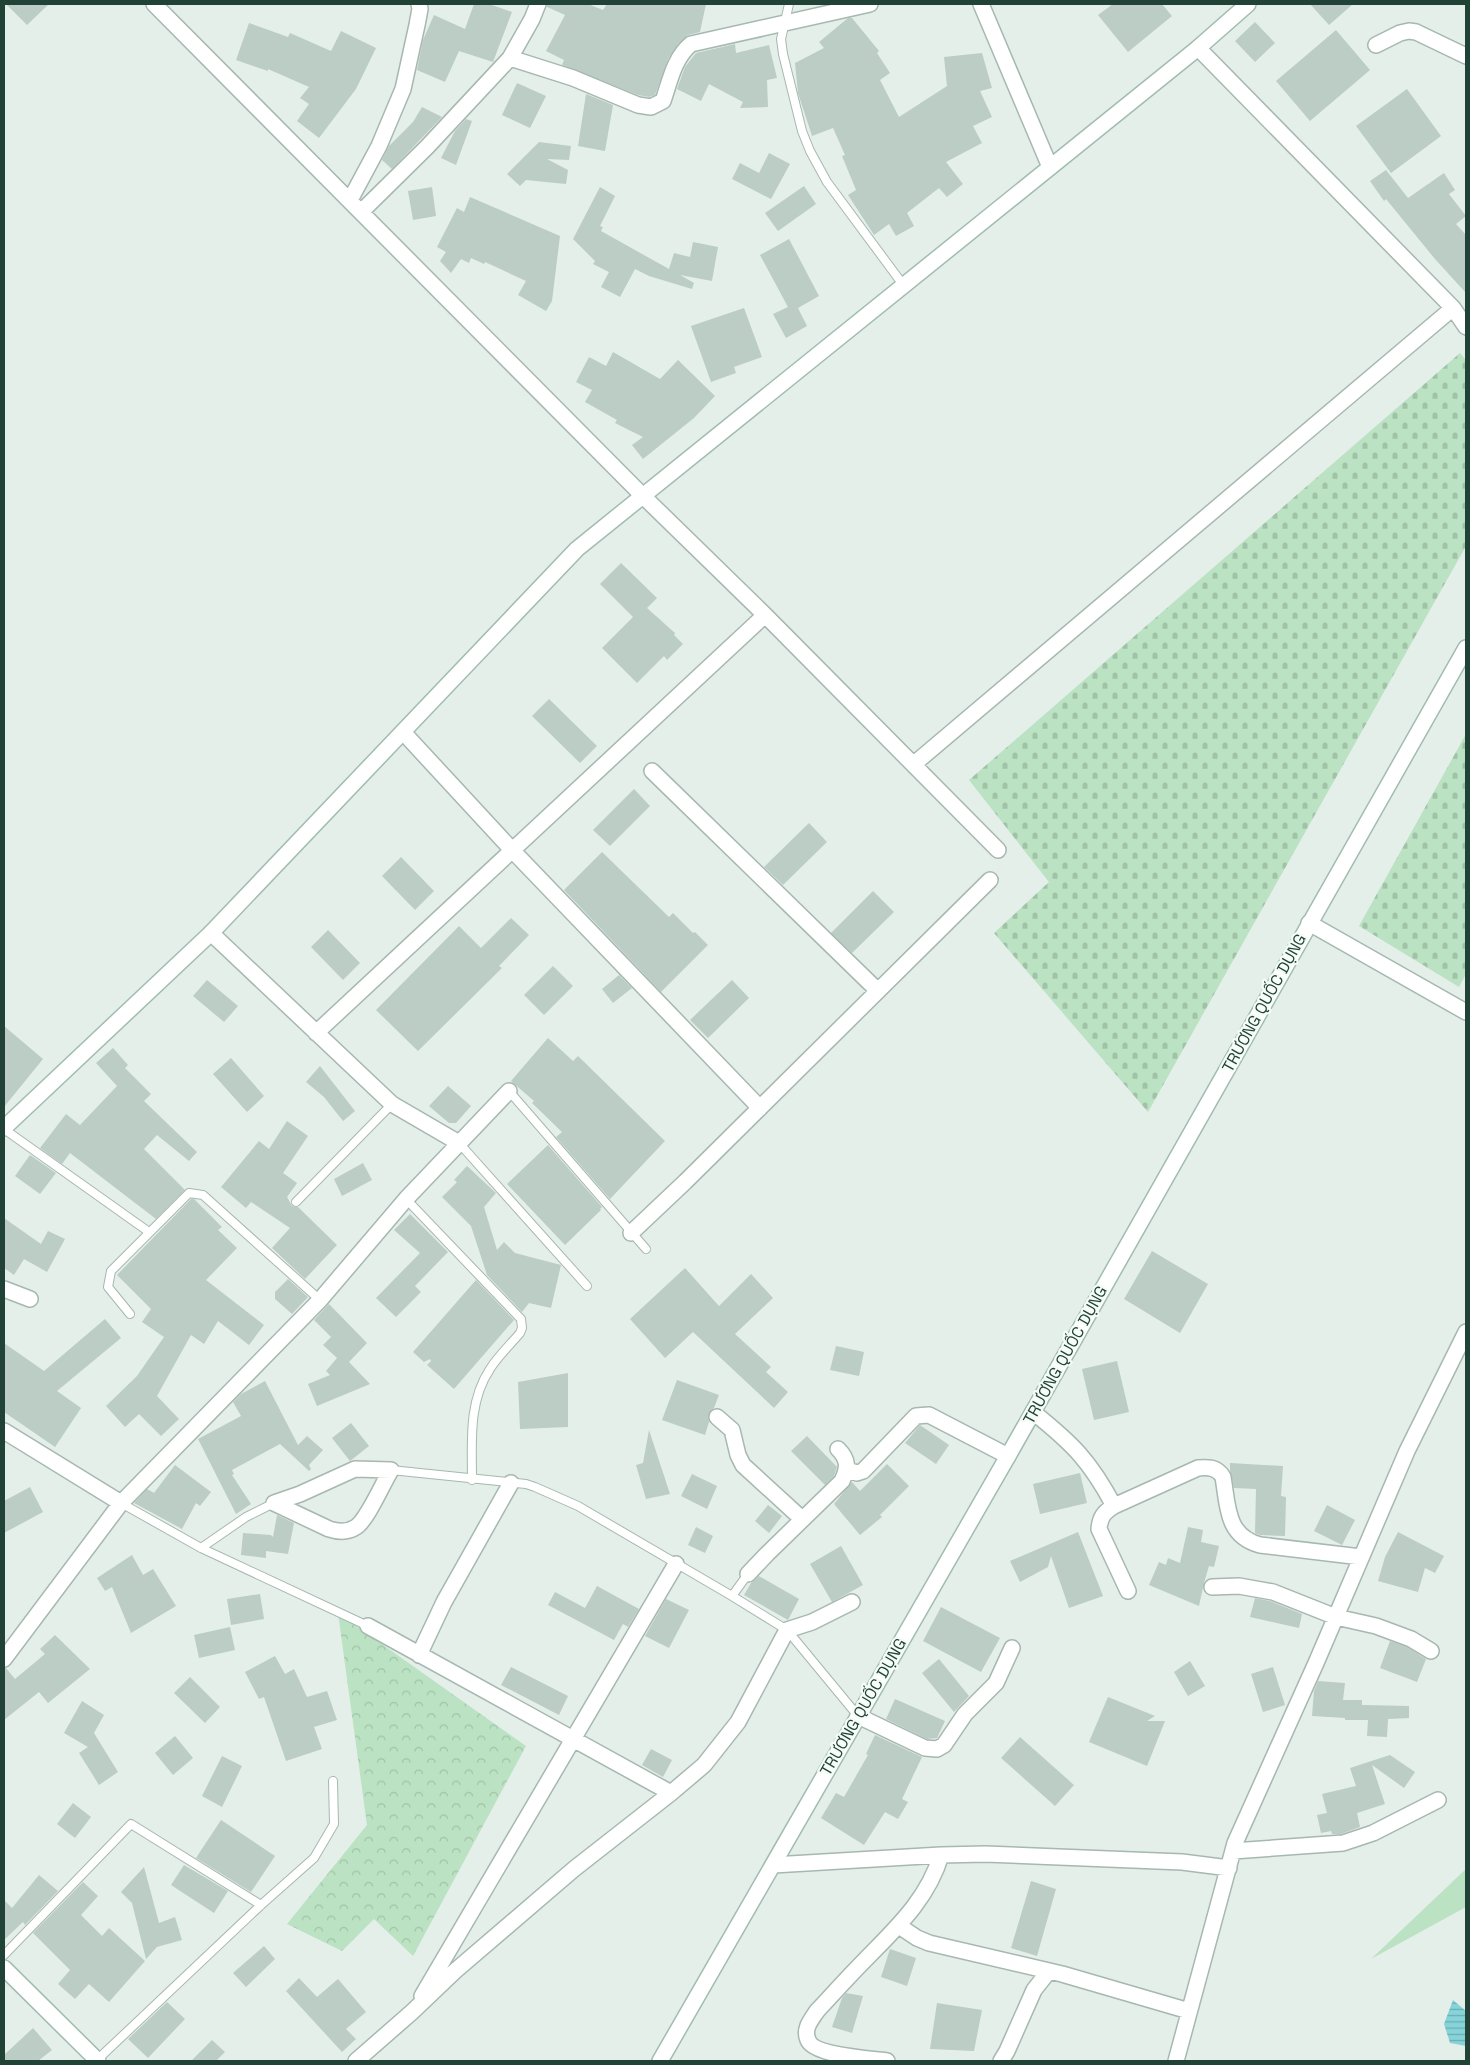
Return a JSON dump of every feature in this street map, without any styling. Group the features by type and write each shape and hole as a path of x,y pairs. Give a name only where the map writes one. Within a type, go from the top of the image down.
{"street":[{"path":"154,4 362,211 643,496 765,614 998,850"},
{"path":"350,200 379,146 403,89 417,25 419,4"},
{"path":"362,211 428,147 510,58 532,19 538,4"},
{"path":"510,58 573,78 638,105 651,108 663,101 677,60 683,50 691,44 870,4"},
{"path":"980,4 1050,167"},
{"path":"4,1129 211,933 577,549 1198,48 1248,4"},
{"path":"1376,45 1400,33 1409,31 1416,32 1466,56"},
{"path":"1198,48 1459,309 1466,328"},
{"path":"914,764 1459,309"},
{"path":"316,1032 765,614"},
{"name":"TRƯƠNG QUỐC DỤNG","path":"660,2061 1008,1456 1466,648"},
{"path":"403,732 512,850 760,1108"},
{"path":"652,771 878,991"},
{"path":"631,1232 760,1108 990,880"},
{"path":"1309,923 1466,1012"},
{"path":"211,933 392,1104 459,1143"},
{"path":"4,1659 121,1503 320,1300 406,1199 508,1091"},
{"path":"4,1288 30,1299"},
{"path":"1176,2061 1233,1851 1336,1617 1406,1451 1466,1332"},
{"path":"1033,1412 1077,1449 1101,1481 1114,1506"},
{"path":"847,1470 857,1473 863,1471 916,1416 921,1414 929,1415 1008,1456"},
{"path":"717,1417 732,1430 738,1455 743,1464 802,1519"},
{"path":"4,1431 121,1503"},
{"path":"748,1574 802,1519 842,1482 847,1470 847,1461 838,1449"},
{"path":"1128,1591 1099,1529 1099,1521 1103,1514 1114,1506 1190,1471 1208,1467 1220,1472 1223,1477 1233,1526 1238,1534 1245,1539 1260,1545 1361,1557"},
{"path":"355,1469 391,1470 361,1523 346,1532 336,1532 274,1502 300,1494 355,1469"},
{"path":"419,1655 444,1602 511,1483"},
{"path":"412,2012 676,1564"},
{"path":"1212,1587 1239,1586 1274,1592 1336,1617 1376,1626 1411,1639 1431,1651"},
{"path":"356,2061 455,1971 574,1869 704,1765 731,1734 787,1630 812,1622 852,1602"},
{"path":"368,1626 671,1793"},
{"path":"858,1716 925,1748 937,1749 944,1746 965,1714 996,1683 1012,1648"},
{"path":"1233,1851 1343,1843 1373,1833 1438,1800"},
{"path":"773,1865 940,1854 1068,1856 1182,1862 1229,1868"},
{"path":"887,2061 821,2050 810,2044 806,2032 808,2023 817,2011 899,1926 929,1886 940,1854"},
{"path":"899,1926 917,1938 929,1943 1049,1971 1189,2011"},
{"path":"4,1968 93,2059"},
{"path":"1001,2061 1034,1990 1049,1971"}],"lane":[{"path":"789,4 781,39 783,54 797,115 810,151 827,182 904,286"},
{"path":"508,1091 646,1248"},
{"path":"296,1202 392,1104"},
{"path":"4,1129 149,1232"},
{"path":"459,1143 587,1286"},
{"path":"130,1314 108,1287 111,1271 189,1193 203,1194 320,1300"},
{"path":"406,1199 521,1319 522,1328 520,1333 491,1367 476,1399 472,1420 472,1480"},
{"path":"391,1470 535,1487 578,1506 787,1630 858,1716"},
{"path":"201,1548 246,1517 274,1502"},
{"path":"121,1503 201,1548 368,1626"},
{"path":"732,1596 748,1574"},
{"path":"93,2059 261,1904 314,1858 334,1824 332,1781"},
{"path":"4,1955 131,1824 261,1904"}],"green space":[{"path":"1460,353 1466,360 1466,546 1148,1112 994,933 1049,882 969,780"},
{"path":"1466,734 1466,974 1459,987 1359,926"},
{"path":"338,1613 526,1746 413,1956 374,1919 342,1951 287,1924 367,1825"},
{"path":"1466,1869 1466,1907 1371,1959"}],"water":[{"path":"1453,2000 1466,2011 1466,2046 1450,2043 1444,2024"}],"building":[{"path":"6,4 49,4 27,25"},
{"path":"474,4 489,4 512,12 493,62 459,51 445,82 417,70 423,40 434,15 465,29"},
{"path":"547,4 588,4 603,10 607,4 706,4 700,32 688,35 678,44 668,59 655,95 649,97 638,95 562,65 564,60 546,51 565,15 547,7"},
{"path":"1113,4 1162,4 1172,16 1128,52 1098,15"},
{"path":"1310,4 1353,4 1329,25"},
{"path":"848,18 852,18 879,51 877,53 890,73 880,80 899,117 947,86 944,57 982,53 992,88 980,91 992,117 973,126 982,143 946,162 963,184 947,197 939,188 907,213 914,226 896,236 889,224 874,235 848,195 856,190 842,156 845,155 833,128 812,136 798,93 795,63 824,48 819,42"},
{"path":"1255,22 1275,43 1255,62 1235,41"},
{"path":"249,23 288,37 290,33 331,51 341,31 376,48 356,89 319,138 297,121 309,104 300,98 309,87 268,69 268,71 236,60"},
{"path":"1336,30 1370,70 1310,121 1276,81"},
{"path":"735,44 736,53 769,45 777,78 767,80 768,107 740,108 743,102 709,84 701,101 677,89 685,67 696,53"},
{"path":"517,83 546,96 530,128 502,115"},
{"path":"1407,89 1441,136 1391,173 1356,126"},
{"path":"586,94 613,105 605,151 578,146"},
{"path":"422,107 442,117 392,169 382,160 389,146 413,122"},
{"path":"466,119 472,121 456,165 441,158 455,131"},
{"path":"539,142 571,146 569,160 547,159 568,170 566,184 526,180 520,186 507,174"},
{"path":"769,153 790,164 771,199 732,179 740,163 759,173"},
{"path":"1386,170 1408,198 1444,173 1455,190 1449,194 1466,216 1456,224 1466,235 1466,293 1435,259 1386,199 1384,201 1370,181"},
{"path":"804,186 816,204 778,231 765,213"},
{"path":"432,187 436,216 413,220 408,191"},
{"path":"600,187 615,196 600,226 603,227 601,231 669,269 674,253 690,257 693,242 718,247 712,281 680,275 694,283 692,289 649,276 635,269 620,297 601,287 609,272 593,264 595,261 573,239"},
{"path":"470,197 560,236 552,301 546,311 518,295 526,281 485,262 484,264 471,258 469,263 461,259 451,273 440,261 446,252 437,247 457,208 464,212"},
{"path":"789,239 819,296 798,308 807,326 786,338 773,314 788,307 760,255"},
{"path":"744,308 762,357 734,367 736,373 711,382 691,326"},
{"path":"613,352 660,379 678,360 715,396 694,418 643,459 632,445 643,437 615,423 617,420 585,402 592,390 576,382 589,357 606,366"},
{"path":"621,563 657,598 647,608 675,633 674,635 683,644 667,660 664,656 637,683 602,648 633,617 600,584"},
{"path":"549,699 597,746 580,763 532,716"},
{"path":"634,789 650,806 610,846 593,830"},
{"path":"809,823 827,842 783,885 764,867"},
{"path":"602,852 669,917 673,913 708,945 661,992 564,890"},
{"path":"401,857 434,891 415,910 382,876"},
{"path":"873,891 894,912 852,953 831,933"},
{"path":"511,918 529,935 499,966 502,968 418,1051 376,1010 459,926 481,948"},
{"path":"328,930 360,963 343,980 311,947"},
{"path":"553,966 573,986 544,1015 524,995"},
{"path":"619,975 632,988 613,1003 602,989"},
{"path":"207,980 238,1006 224,1022 193,996"},
{"path":"732,980 749,998 708,1038 690,1020"},
{"path":"4,1026 43,1059 4,1107"},
{"path":"548,1038 573,1061 578,1056 665,1141 610,1199 556,1137 562,1132 532,1103 534,1101 511,1081"},
{"path":"113,1048 128,1065 125,1068 151,1094 144,1101 197,1152 189,1161 157,1135 144,1149 185,1190 156,1219 70,1153 62,1164 40,1148 66,1114 80,1125 117,1086 96,1063"},
{"path":"231,1058 264,1096 247,1112 213,1074"},
{"path":"320,1066 355,1111 343,1121 324,1097 306,1082"},
{"path":"448,1086 471,1106 456,1123 449,1123 429,1106"},
{"path":"287,1121 308,1136 283,1173 297,1183 287,1197 292,1206 298,1207 337,1245 305,1279 272,1248 290,1228 251,1202 246,1208 221,1187 259,1141 269,1149"},
{"path":"548,1145 602,1207 565,1245 507,1184"},
{"path":"30,1155 56,1173 40,1194 15,1176"},
{"path":"363,1163 372,1180 342,1196 334,1179"},
{"path":"467,1166 496,1193 484,1207 497,1250 504,1242 515,1253 561,1265 551,1308 529,1303 522,1312 487,1275 471,1226 442,1197 457,1182 454,1180"},
{"path":"191,1199 194,1199 222,1227 218,1230 237,1248 206,1280 264,1325 249,1345 218,1321 204,1344 191,1335 157,1396 179,1419 161,1436 139,1414 125,1427 106,1406 137,1376 164,1337 142,1322 151,1309 117,1275"},
{"path":"410,1214 448,1252 415,1286 421,1292 396,1317 376,1298 420,1253 394,1230"},
{"path":"4,1218 41,1244 48,1231 65,1239 47,1272 24,1259 14,1275 4,1268"},
{"path":"1152,1251 1208,1284 1180,1333 1124,1299"},
{"path":"685,1268 719,1306 751,1274 773,1298 735,1334 771,1367 766,1372 788,1392 774,1408 693,1332 665,1358 630,1319"},
{"path":"288,1279 308,1297 292,1314 275,1299 275,1292"},
{"path":"476,1280 514,1320 454,1389 427,1365 431,1361 430,1359 424,1362 413,1352"},
{"path":"329,1304 367,1343 349,1362 370,1384 317,1406 308,1384 330,1375 326,1371 337,1358 323,1345 331,1337 314,1320"},
{"path":"105,1319 121,1338 57,1391 81,1408 55,1447 4,1412 4,1343 44,1371"},
{"path":"836,1346 864,1352 859,1376 830,1370"},
{"path":"1117,1361 1129,1412 1094,1420 1082,1369"},
{"path":"568,1373 568,1427 520,1429 518,1382"},
{"path":"677,1380 719,1395 714,1408 708,1415 709,1422 705,1435 662,1420"},
{"path":"265,1381 298,1445 307,1436 323,1450 309,1465 311,1469 309,1471 280,1444 232,1470 234,1474 232,1475 251,1504 236,1514 198,1439 241,1416 233,1402 241,1394"},
{"path":"351,1423 369,1446 350,1461 332,1438"},
{"path":"920,1425 949,1445 936,1464 905,1443"},
{"path":"649,1430 670,1494 646,1499 636,1465 643,1463"},
{"path":"807,1436 837,1467 834,1476 825,1485 791,1451"},
{"path":"1230,1463 1283,1466 1281,1496 1286,1497 1285,1536 1255,1533 1256,1489 1234,1488"},
{"path":"887,1464 909,1486 880,1515 882,1517 860,1535 834,1504 852,1482 860,1491"},
{"path":"175,1465 211,1492 200,1506 196,1503 182,1529 134,1503 147,1489 154,1493"},
{"path":"1080,1473 1087,1503 1040,1514 1033,1484"},
{"path":"692,1474 717,1486 707,1509 681,1496"},
{"path":"30,1487 43,1512 4,1533 4,1501"},
{"path":"768,1505 782,1516 769,1533 755,1521"},
{"path":"1327,1505 1355,1520 1342,1545 1314,1531"},
{"path":"277,1515 294,1523 288,1554 266,1551 266,1558 241,1555 243,1533 271,1535 273,1537"},
{"path":"696,1527 713,1536 705,1553 688,1545"},
{"path":"1188,1527 1203,1530 1201,1542 1219,1546 1214,1567 1209,1566 1199,1606 1149,1585 1159,1562 1166,1565 1168,1558 1180,1563"},
{"path":"1078,1532 1103,1596 1069,1608 1051,1556 1048,1567 1020,1582 1010,1561"},
{"path":"1398,1532 1444,1556 1435,1573 1425,1568 1418,1592 1378,1581 1385,1557"},
{"path":"841,1546 863,1585 832,1602 810,1564"},
{"path":"132,1555 143,1575 153,1569 176,1606 131,1633 112,1587 105,1591 97,1578"},
{"path":"759,1576 799,1599 788,1620 744,1595 751,1583"},
{"path":"597,1586 639,1609 628,1627 623,1624 614,1640 548,1605 555,1592 585,1608"},
{"path":"260,1594 264,1619 231,1625 227,1599"},
{"path":"1255,1598 1270,1601 1302,1614 1299,1628 1250,1617"},
{"path":"666,1599 689,1610 669,1648 645,1636"},
{"path":"941,1607 1000,1638 981,1672 923,1641"},
{"path":"230,1627 235,1650 199,1658 194,1635"},
{"path":"55,1635 90,1669 48,1703 39,1692 4,1720 4,1668 15,1679 45,1654 40,1649"},
{"path":"1390,1641 1407,1647 1426,1659 1417,1682 1380,1668"},
{"path":"275,1656 285,1674 294,1669 307,1697 327,1691 337,1720 314,1727 322,1749 286,1761 264,1697 259,1699 245,1672"},
{"path":"939,1659 969,1696 954,1712 922,1673"},
{"path":"1190,1661 1205,1686 1188,1696 1174,1672"},
{"path":"511,1667 568,1696 559,1715 501,1685"},
{"path":"1273,1667 1285,1705 1263,1712 1251,1674"},
{"path":"190,1677 220,1707 205,1723 174,1693"},
{"path":"1318,1681 1345,1683 1343,1700 1362,1700 1362,1705 1409,1706 1409,1718 1388,1719 1387,1737 1367,1736 1368,1720 1345,1720 1345,1718 1312,1716 1314,1691"},
{"path":"1108,1697 1155,1716 1147,1721 1165,1721 1147,1766 1089,1742"},
{"path":"895,1699 945,1721 937,1738 927,1739 886,1719"},
{"path":"82,1701 104,1715 94,1733 118,1772 99,1785 79,1753 88,1747 64,1733"},
{"path":"875,1735 922,1757 902,1799 908,1802 898,1819 885,1812 864,1845 821,1818 836,1793 844,1797 868,1755 866,1754"},
{"path":"175,1736 193,1758 173,1775 155,1753"},
{"path":"1020,1737 1074,1785 1055,1806 1001,1758"},
{"path":"651,1749 672,1760 663,1777 642,1765"},
{"path":"1390,1755 1415,1772 1404,1788 1372,1765 1385,1804 1357,1813 1360,1827 1341,1834 1332,1834 1331,1831 1321,1833 1317,1815 1327,1813 1322,1794 1356,1786 1350,1768"},
{"path":"222,1756 242,1766 222,1807 202,1796"},
{"path":"73,1803 91,1817 75,1838 57,1824"},
{"path":"221,1820 275,1856 251,1892 196,1858"},
{"path":"184,1865 228,1891 214,1913 171,1885"},
{"path":"144,1867 159,1923 175,1917 182,1940 157,1947 146,1959 132,1903 121,1892"},
{"path":"39,1875 58,1891 25,1925 23,1922 4,1940 4,1900 12,1908"},
{"path":"1031,1881 1056,1889 1037,1956 1011,1948"},
{"path":"83,1882 98,1896 81,1915 102,1936 109,1928 145,1961 109,2002 89,1984 75,1999 58,1984 70,1970 33,1933"},
{"path":"264,1946 275,1959 246,1987 233,1973"},
{"path":"890,1949 916,1958 907,1986 881,1977"},
{"path":"299,1978 317,1997 338,1979 366,2012 346,2029 356,2039 342,2052 286,1991"},
{"path":"846,1993 863,1996 852,2033 832,2027 842,1998"},
{"path":"167,2002 185,2019 148,2058 128,2039"},
{"path":"937,2003 982,2010 974,2051 930,2049"},
{"path":"33,2028 52,2050 38,2061 4,2061 4,2055"},
{"path":"212,2040 225,2052 216,2061 191,2061"}]}
